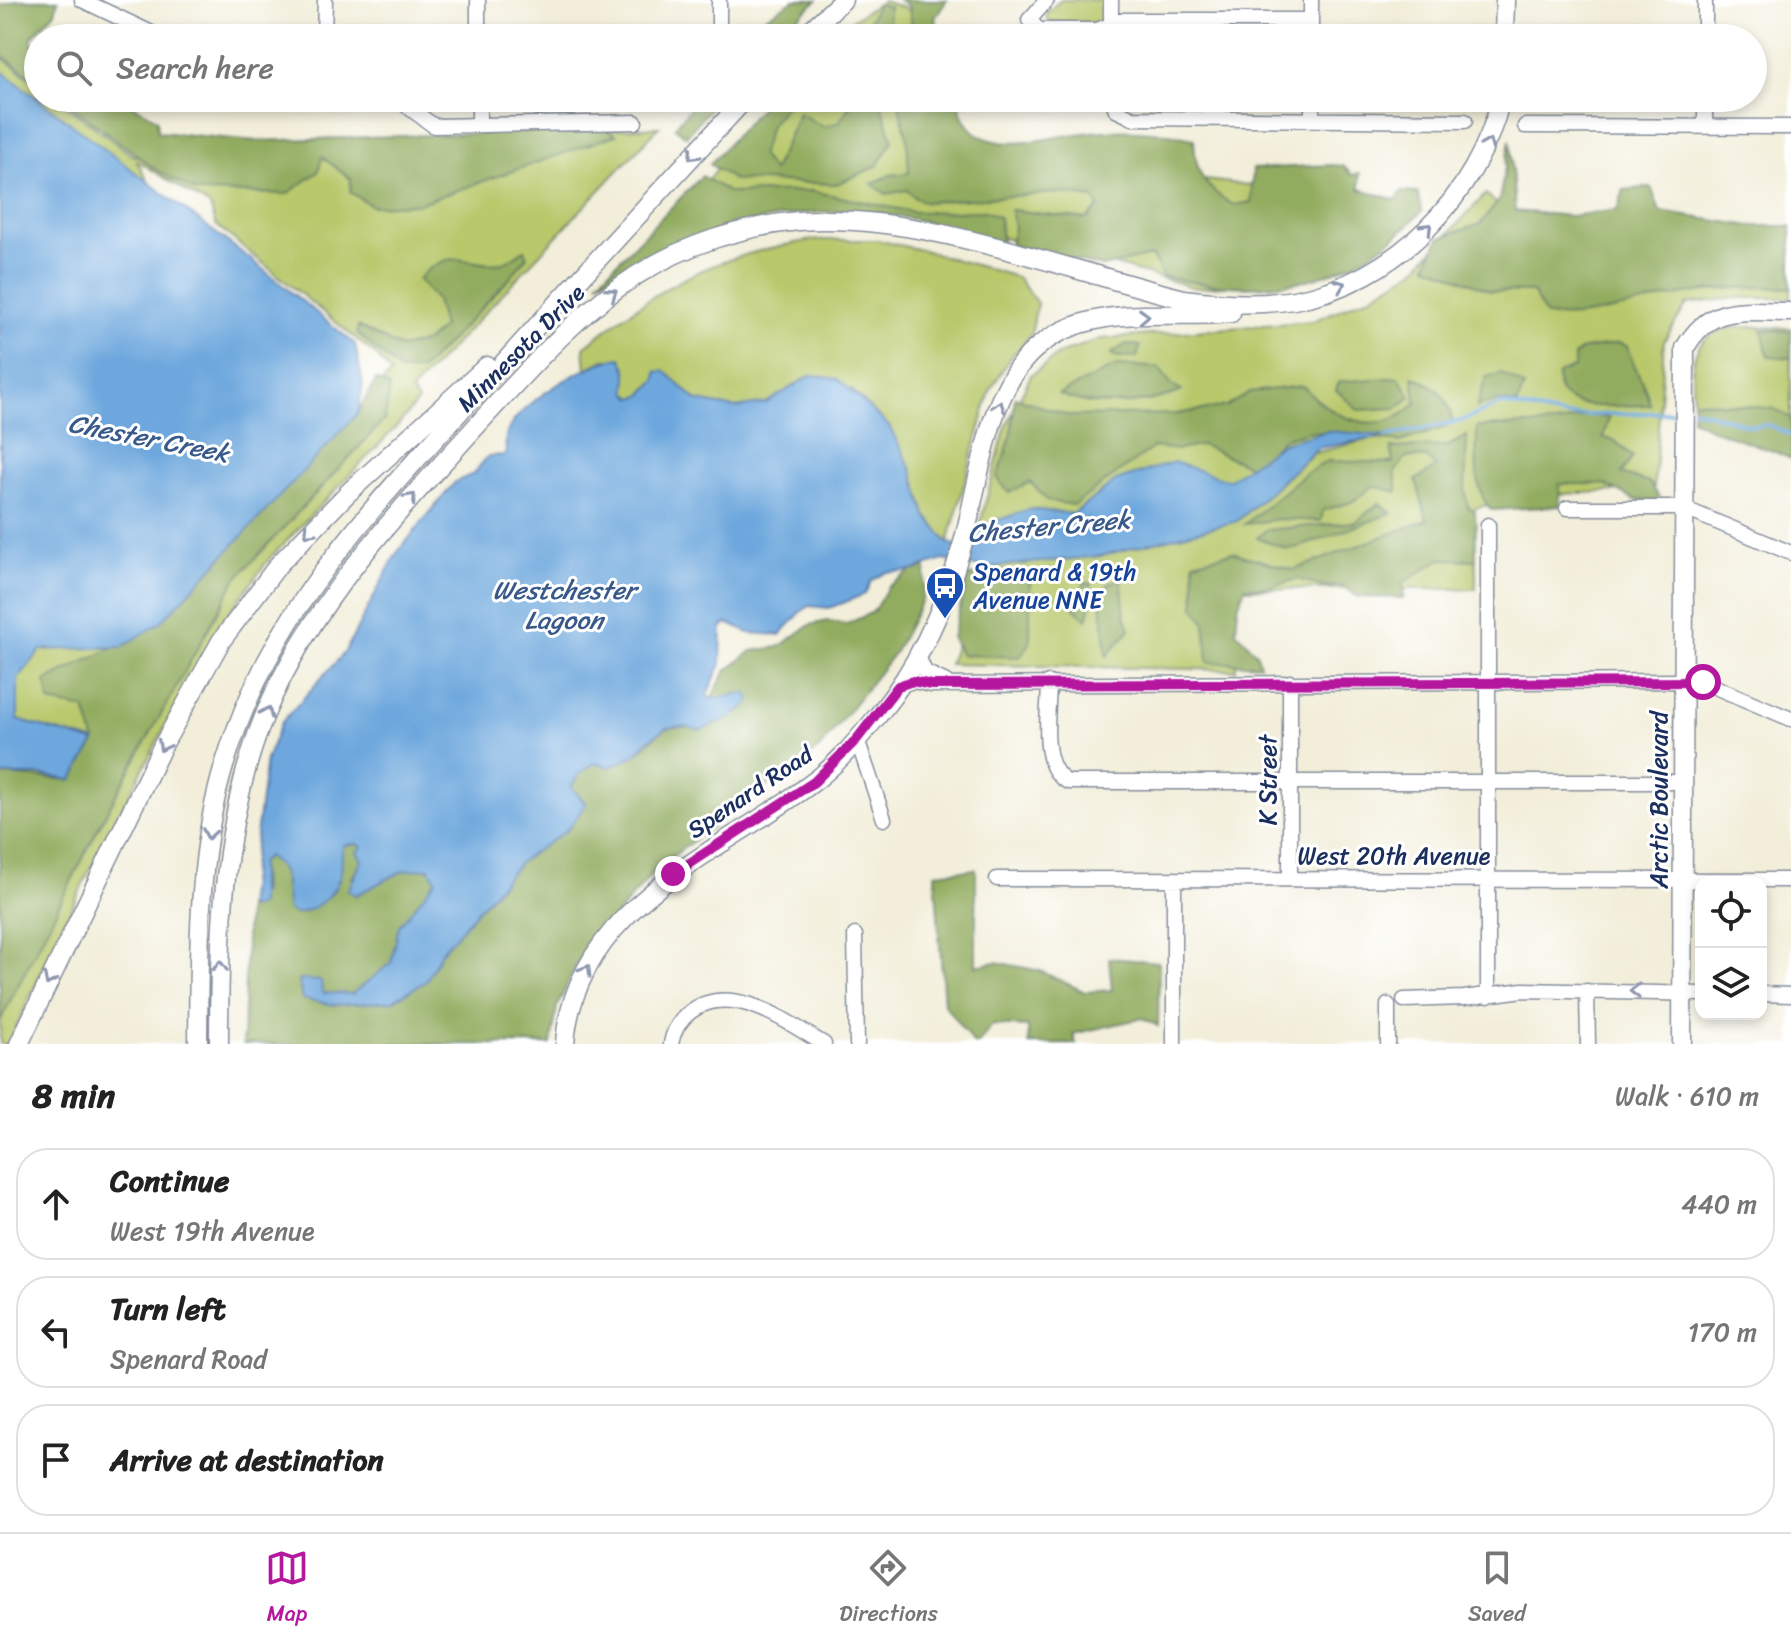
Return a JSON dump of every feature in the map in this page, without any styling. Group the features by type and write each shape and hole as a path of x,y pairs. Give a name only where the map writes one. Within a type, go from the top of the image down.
{"main road":[{"path":"817,24 843,0"},
{"path":"1504,24 1505,0"},
{"name":"Minnesota Drive","path":"198,1044 200,906 208,839 220,779 268,653 301,599 342,543 733,112"},
{"name":"Minnesota Drive","path":"219,1044 220,953 228,854 257,736 283,674 319,610 379,533 556,340 595,305 675,254 716,239 773,225 837,220 880,222 928,232 1184,299 1225,305 1295,300 1348,283 1373,271 1406,248 1464,185 1485,153 1497,112"},
{"name":"Spenard Road","path":"565,1044 575,989 595,957 631,912 697,857 814,782 857,739 898,686 918,656 946,598 1004,391 1022,362 1042,343 1067,328 1099,318 1213,315 1255,310 1295,300"},
{"path":"19,1044 162,747 221,641 251,598 348,493 552,309"},
{"name":"Arctic Boulevard","path":"1682,1044 1692,994 1682,880 1685,348 1710,318 1731,312 1791,312"}],"street":[{"path":"82,0 133,24"},
{"path":"324,24 325,0"},
{"path":"478,0 478,24"},
{"path":"719,0 719,24"},
{"path":"1033,24 1029,20 1047,0"},
{"path":"1111,0 1111,24"},
{"path":"1311,0 1311,24"},
{"path":"1705,0 1705,24"},
{"path":"1119,24 1123,20 1311,20"},
{"path":"415,112 434,126 635,122"},
{"path":"479,112 479,124"},
{"path":"1125,112 1133,118 1312,117 1465,121"},
{"path":"1312,112 1312,117"},
{"path":"1705,112 1705,126"},
{"path":"1525,126 1791,127"},
{"path":"1567,508 1683,508 1791,553"},
{"path":"1488,525 1488,996"},
{"path":"918,656 925,672 950,683"},
{"path":"898,686 913,681 931,685 1683,681 1703,682 1791,719"},
{"name":"K Street","path":"1290,682 1290,878"},
{"path":"1049,683 1050,763 1057,777 1068,782 1683,782"},
{"path":"857,739 884,819"},
{"name":"West 20th Avenue","path":"997,879 1791,880"},
{"path":"1174,879 1174,1044"},
{"path":"855,935 857,1044"},
{"path":"1404,1000 1488,996 1523,990 1667,991 1692,994"},
{"path":"1587,991 1588,1044"},
{"path":"1767,994 1791,995"},
{"path":"671,1044 678,1025 688,1014 702,1004 730,1001 767,1012 824,1044"},
{"path":"1388,1005 1388,1044"}],"green space":[{"path":"17,0 58,0 55,12 44,24 24,24 24,72 0,54 0,6"},
{"path":"794,0 817,0 791,24 754,24"},
{"path":"899,0 947,0 935,18 936,24 912,24 909,7"},
{"path":"1061,0 1103,0 1103,18 1098,23 1048,22 1046,13"},
{"path":"883,1 910,10 914,24 848,24"},
{"path":"877,4 889,7 891,24 868,24"},
{"path":"0,56 24,74 24,107 0,90"},
{"path":"31,112 75,112 133,156 659,127 411,391 418,401 270,558 232,609 199,663 92,865 8,1044 0,1044 0,775 40,775 94,741 17,720 18,679 41,650 81,646 292,485 391,373 376,355 216,225 210,206 136,160 164,208"},
{"path":"79,112 145,112 157,119 158,132 256,141 607,129 616,135 418,204 372,206 350,192 351,179 322,157 318,172 287,194 196,192 155,169"},
{"path":"687,112 707,112 686,136 675,127"},
{"path":"756,112 781,112 770,125 761,156 773,171 799,113 824,127 839,122 846,112 884,112 893,140 877,166 837,184 734,180 710,164"},
{"path":"767,112 937,112 954,150 1357,198 1277,282 1196,288 1101,261 863,205 695,194"},
{"path":"901,112 962,112 974,131 987,139 1004,143 1091,132 1165,134 1194,139 1196,161 1203,178 1214,192 1233,205 1251,202 1253,169 1332,165 1343,166 1352,175 1360,173 1360,189 1396,200 1402,192 1418,193 1422,211 1394,237 1365,257 1334,271 1302,281 1269,286 1198,283 1162,276 1152,256 1102,267 1010,245 1014,227 1011,210 1087,219 1099,207 1093,198 1059,193 925,202 907,190 886,194 872,184 890,175 909,173 907,137"},
{"path":"1510,140 1515,211 1571,216 1617,210 1624,190 1651,187 1660,212 1751,226 1791,226 1791,288 1750,287 1707,291 1580,316 1546,316 1532,292 1491,291 1427,265 1439,238 1480,224 1499,201"},
{"path":"702,176 730,193 811,191 913,212 985,211 999,217 1002,242 924,221 828,211 789,215 712,234 598,282"},
{"path":"1486,194 1510,216 1791,237 1791,298 1737,298 1687,304 1664,341 1654,489 1527,496 1475,508 1476,589 1236,589 1236,670 949,664 982,568 1100,556 1237,521 1314,453 1384,436 1327,431 1218,487 1101,492 1073,514 1030,509 979,527 1006,426 1031,375 1061,353 1101,339 1313,321 1369,297 1414,270"},
{"path":"812,240 877,240 926,251 1017,277 1037,303 1031,335 1010,358 990,391 948,543 926,515 912,470 889,426 852,390 811,375 766,403 736,408 697,401 665,371 656,372 656,380 641,396 633,398 627,392 627,370 606,359 586,369 584,347 665,290 716,264"},
{"path":"525,250 527,256 510,278 421,371 400,371 357,333 358,326 401,348 425,342 443,327 436,300 418,279 431,268 451,259 503,263"},
{"path":"1737,327 1791,328 1791,435 1693,409 1692,380 1696,353 1712,334"},
{"path":"1762,330 1791,331 1791,358 1768,356"},
{"path":"1619,343 1627,346 1650,405 1591,406 1566,397 1559,388 1558,374 1574,368 1574,356 1580,350"},
{"path":"1126,344 1140,346 1137,357 1116,357 1111,354"},
{"path":"1116,366 1158,367 1173,386 1182,391 1153,400 1120,404 1088,402 1059,394"},
{"path":"1502,373 1524,387 1517,404 1498,401 1477,407 1486,377"},
{"path":"1413,376 1439,392 1447,403 1452,419 1446,427 1400,442 1311,431 1283,439 1254,468 1202,445 1179,450 1154,447 1074,505 1048,501 1030,482 1009,493 997,478 1011,436 1015,397 1069,416 1176,414 1227,406 1250,392 1303,386 1342,416 1372,423 1387,421 1416,403"},
{"path":"1399,377 1411,397 1397,408 1358,410 1336,390 1339,382"},
{"path":"376,380 390,387 385,419 236,579 104,817 0,1021 0,775 72,780 95,742 85,709 49,702 46,681 161,622 358,413"},
{"path":"1693,400 1775,409 1791,418 1791,459 1692,419"},
{"path":"1589,415 1609,418 1603,438 1614,440 1633,457 1621,474 1650,483 1662,502 1635,500 1604,484 1559,484 1560,506 1491,510 1478,481 1477,427 1557,424"},
{"path":"1467,436 1465,490 1468,507 1475,511 1476,560 1441,559 1403,583 1404,598 1358,597 1342,586 1323,587 1298,579 1268,587 1245,587 1238,607 1236,631 1257,654 1260,665 1208,662 1205,622 1195,607 1194,562 1232,552 1293,570 1427,520 1416,480 1436,467 1427,458 1406,457 1395,472 1398,492 1373,486 1352,502 1323,510 1321,521 1280,519 1245,524 1305,474 1328,461 1393,463 1391,448 1448,446"},
{"path":"1379,503 1392,513 1300,547 1287,549 1257,538 1266,530 1356,522"},
{"path":"926,567 922,600 895,652 819,749 659,866 580,957 557,1007 551,1044 243,1044 247,906 253,908 262,892 260,863 267,856 283,873 288,909 295,914 341,873 340,855 344,845 358,844 363,848 362,860 352,878 356,895 403,870 423,868 432,871 436,880 432,887 399,926 391,963 352,994 321,993 311,982 299,981 302,999 336,1005 392,1001 426,981 441,952 521,861 567,830 586,803 571,787 580,773 595,762 610,767 628,758 669,728 677,726 701,730 744,694 711,699 726,671 752,651 779,647 810,625 828,621 847,624 873,612 888,587 911,571"},
{"path":"1010,571 1030,582 1030,643 1020,657 961,655 952,638 968,576"},
{"path":"1121,578 1125,616 1130,629 1107,656 1101,601 1108,584"},
{"path":"1085,582 1091,584 1092,601 1087,619 1073,607"},
{"path":"976,869 976,966 996,962 1040,971 1085,992 1112,990 1109,958 1159,962 1158,1026 1143,1018 1073,1034 1076,1044 1029,1044 1028,1027 992,1025 978,1044 974,1044 944,1004 935,873"}],"water":[{"path":"0,70 24,88 24,112 56,112 249,258 355,344 363,384 358,413 161,622 122,647 41,650 18,679 18,720 95,742 72,780 40,775 0,775"},
{"name":"Westchester Lagoon","path":"621,358 627,370 627,392 633,398 641,396 656,380 656,372 665,371 697,401 736,408 766,403 811,375 838,379 889,426 912,470 926,515 948,543 969,548 977,541 979,527 1030,509 1073,514 1116,481 1174,462 1228,480 1283,443 1327,431 1387,436 1318,448 1237,521 1100,556 982,568 943,560 911,571 887,572 872,580 865,594 829,608 810,606 780,635 749,633 727,623 722,628 721,664 707,695 711,699 744,693 749,696 749,703 732,717 701,730 683,726 666,728 647,741 635,755 610,767 595,763 580,773 571,787 586,804 567,830 521,861 441,952 426,981 392,1001 336,1005 302,999 299,980 321,981 322,993 352,994 391,963 399,926 436,880 429,868 403,871 356,895 348,890 362,860 357,852 362,847 358,844 344,845 339,880 318,905 295,914 288,910 283,873 267,856 260,863 260,904 253,908 247,906 266,759 281,723 345,652 396,554 455,482 473,474 488,456 506,455 506,436 512,424 538,398 574,375"}],"waterway":[{"name":"Chester Creek","path":"1386,436 1461,421 1501,404 1564,416 1673,412"},
{"name":"Chester Creek","path":"1693,409 1752,426 1769,425 1791,435"}],"place":[{"name":"Spenard & 19th Avenue NNE","path":"945,620"}],"route":[{"path":"673,874 814,782 857,739 898,686 912,682 937,685 1703,682"}]}
